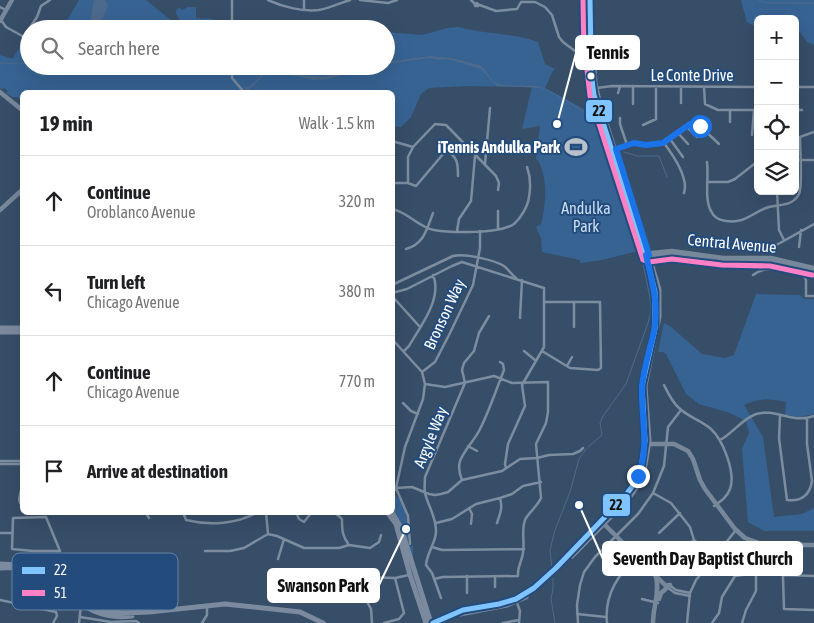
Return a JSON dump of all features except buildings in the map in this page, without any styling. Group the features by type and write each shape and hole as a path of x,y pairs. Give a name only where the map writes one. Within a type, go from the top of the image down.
{"main road":[{"path":"392,515 401,528 432,623 456,613 460,614 516,600 542,582 628,499 644,471 647,444 645,386 660,318 659,290 594,95 589,58 590,0"},
{"path":"590,54 593,58 596,88 647,255"},
{"path":"590,74 596,88 594,95"},
{"path":"0,328 20,328"},
{"path":"0,332 20,332"},
{"path":"392,515 396,524 426,623"},
{"path":"178,608 225,604 292,611 306,614 323,623"},
{"path":"102,610 122,613 165,610"}],"street":[{"path":"12,0 1,22 20,34"},
{"path":"35,20 41,6 50,0"},
{"path":"232,0 232,20"},
{"path":"270,0 279,5 320,10 350,0"},
{"path":"304,0 304,9"},
{"path":"336,0 340,3"},
{"path":"360,0 388,3 397,0"},
{"path":"471,0 476,4 498,11 517,9 522,2 538,3 545,7 552,15 559,37 563,42 579,54 590,54"},
{"path":"0,6 6,10"},
{"path":"232,75 232,78 242,90"},
{"path":"618,93 620,86"},
{"name":"Le Conte Drive","path":"596,88 620,86 754,87"},
{"path":"633,86 633,104"},
{"path":"643,125 656,119 656,87"},
{"path":"681,87 681,103"},
{"path":"704,87 704,104 714,109 754,110 752,135"},
{"path":"799,87 814,87"},
{"path":"0,92 20,108"},
{"path":"485,165 490,108"},
{"path":"730,110 730,122"},
{"path":"620,118 620,124 627,145"},
{"path":"408,183 408,157 413,147 435,124 442,124 448,127 498,180 498,190"},
{"path":"616,149 634,143 646,145 664,143 691,124 701,127 719,144"},
{"path":"686,126 696,137"},
{"path":"707,162 708,205 714,217 721,221 735,222 769,207 786,206 793,202 800,192 800,137 814,132"},
{"path":"678,133 688,144"},
{"path":"670,139 683,157"},
{"path":"395,143 413,147"},
{"path":"664,143 684,178 686,187 684,193"},
{"path":"395,183 408,183 416,186 447,151 453,155 458,164 458,176"},
{"path":"457,231 459,219 471,201 475,156"},
{"path":"800,160 813,160"},
{"path":"708,182 728,182 754,164"},
{"path":"395,210 401,211 428,228 457,231 498,229 514,223 528,201 532,181 527,167"},
{"path":"0,210 20,193"},
{"path":"777,195 778,230 784,240"},
{"path":"498,211 498,229"},
{"path":"406,249 421,241 433,213"},
{"path":"763,250 771,248 814,224"},
{"name":"Bronson Way","path":"422,372 434,362 450,333 472,285 480,248 480,230"},
{"path":"799,247 801,230"},
{"name":"Central Avenue","path":"647,255 652,252 672,251 722,258 770,258 814,268"},
{"path":"395,284 453,256 466,254 501,265 517,278"},
{"name":"Central Avenue","path":"647,255 678,255 716,262 770,262 814,272"},
{"path":"395,294 459,263 517,278 544,288 545,342 521,389 525,406 508,444 506,468"},
{"path":"753,275 769,268 804,276 806,280 806,296 814,296"},
{"path":"501,274 506,274 508,270"},
{"path":"404,352 434,301 436,293 433,275"},
{"path":"520,318 522,280"},
{"path":"395,298 420,327"},
{"path":"542,351 567,366 578,370 600,370 600,302 545,302"},
{"path":"574,302 574,327"},
{"name":"Argyle Way","path":"436,523 424,492 425,477 465,381 462,370 464,363 474,350 479,333 489,316"},
{"path":"395,342 422,372 426,384 418,414 405,446 396,488 408,516 410,544"},
{"path":"524,351 536,360"},
{"path":"567,366 572,357"},
{"path":"462,480 459,469 460,463 468,446 479,431 504,370 503,364 500,362"},
{"path":"426,384 445,386 494,376 507,382 548,382 546,423 536,444 541,498 534,510 525,518 522,531 524,549 518,569 518,576 443,576 434,579"},
{"path":"664,385 676,405 707,425 720,440 726,452 732,480 727,495 716,505"},
{"path":"402,403 411,412 418,414"},
{"path":"578,623 580,585 584,572 590,563 638,514 654,493 664,466 667,430 670,423 681,410"},
{"path":"720,440 731,434 754,415 767,413 797,419 814,416"},
{"path":"780,416 779,443 787,500 791,501 804,497 811,487 812,481 807,444 807,418"},
{"path":"647,444 666,445 681,449 690,457 699,484 735,532 748,543 814,546"},
{"path":"468,446 477,451"},
{"path":"396,488 412,487 435,496 448,492 462,480 502,471 520,459 573,454 584,448"},
{"path":"0,463 20,463"},
{"path":"441,598 426,565 436,538 436,523 452,520 476,504 500,498 523,486 541,482"},
{"path":"654,493 671,503 690,527 694,540 714,558"},
{"path":"496,523 501,511 500,498"},
{"path":"469,508 472,514 471,524"},
{"path":"659,533 680,514"},
{"path":"184,515 186,520 196,523 210,523 236,522 251,515"},
{"path":"266,515 268,534"},
{"path":"297,515 299,519 304,522 310,515"},
{"path":"337,515 342,519 342,534 349,545"},
{"path":"46,517 60,551 12,549 12,533 13,518 46,517"},
{"path":"603,522 667,584"},
{"path":"0,532 12,533"},
{"path":"687,623 690,595 696,580 735,532"},
{"path":"204,551 230,551 244,548 268,534 304,548 339,548 349,545 370,548 379,542 381,535"},
{"path":"278,559 284,539"},
{"path":"677,552 694,540"},
{"path":"742,623 746,610 756,591 756,573 761,545"},
{"path":"782,546 784,609 814,610"},
{"path":"432,547 442,550 524,549"},
{"path":"638,556 656,575 679,594 690,595"},
{"path":"607,623 608,600 616,581 638,556"},
{"path":"712,623 720,612 722,597 735,576 756,573"},
{"path":"378,623 372,622 371,609 362,593 364,578 395,578 410,574"},
{"path":"655,623 658,585 656,575"},
{"path":"467,576 468,593"},
{"path":"495,587 496,576"},
{"path":"784,576 814,576"},
{"path":"384,623 399,619 404,614 395,578"},
{"path":"658,585 667,584"},
{"path":"657,603 667,584"},
{"path":"642,599 657,603"},
{"path":"503,623 519,621 520,611 516,600"},
{"path":"202,623 206,614 206,605"},
{"path":"43,610 57,614 53,623"},
{"path":"79,623 80,610"},
{"path":"577,614 606,617"},
{"path":"80,617 111,623 139,623"}],"green space":[{"path":"79,0 146,0 171,20 67,20"},
{"path":"741,0 814,0 814,45 807,42 799,31 799,15 754,15 754,26 747,22"},
{"path":"188,7 196,7 196,18 216,20 180,20 176,13 177,9 180,8 182,10"},
{"name":"Andulka Park","path":"458,27 538,42 545,64 555,69 545,88 587,111 587,94 589,94 590,110 621,187 639,248 638,251 602,260 580,263 580,260 542,252 541,238 536,227 542,221 545,198 545,183 538,160 536,159 540,126 522,129 532,87 466,86 429,88 421,94 411,117 401,127 395,126 395,90 20,90 20,100 6,93 8,91 4,88 0,88 0,55 13,59 20,48 20,75 395,75 395,33 422,35"},
{"path":"756,294 800,295 804,299 814,299 814,414 799,417 785,415 786,402 774,400 765,399 744,405 763,437 774,517 802,514 814,508 814,531 764,531 748,522 742,449 749,433 746,421 730,413 699,404 686,394 666,354 658,352 664,323 702,354 725,358 734,355"},
{"path":"395,495 405,511 408,545 395,511"},
{"path":"408,546 413,546 413,563"}],"shaded area":[{"path":"94,0 105,0 108,5 102,20 91,20"},
{"path":"431,56 451,58 479,65 499,84 538,86 542,88 497,86 481,69 448,59 429,58 395,63 395,61"},
{"path":"262,75 266,75 248,90 245,90 244,88 250,86"},
{"path":"288,75 299,75 322,77 342,75 328,79 313,80"}],"waterway":[{"path":"758,0 767,3 814,3"},
{"path":"0,63 20,64"},
{"path":"540,87 569,102 589,117 606,151"},
{"path":"624,152 637,156 659,156 667,177"},
{"path":"588,447 602,435 600,423 626,384 648,323 651,311 650,298 643,263"},
{"path":"552,568 550,550 555,530 570,492 579,459 586,449"},
{"path":"553,578 551,599 555,623"}],"transit line":[{"name":"51","path":"583,0 584,56 590,96 643,260 649,262 672,259 722,265 770,266 812,275"},
{"name":"22","path":"433,623 463,610 516,599 534,588 556,568 626,495 636,481 641,469 645,441 642,386 655,329 655,292 646,255 594,95 589,58 591,55 590,0"}],"place":[{"name":"Tennis","path":"557,124"},
{"name":"iTennis Andulka Park","path":"576,147"},
{"name":"Seventh Day Baptist Church","path":"579,505"},
{"name":"Swanson Park","path":"406,529"}],"route":[{"path":"638,476 644,458 643,378 654,329 655,292 646,255 649,255 616,149 634,143 646,145 662,144 690,124 700,126"}]}
